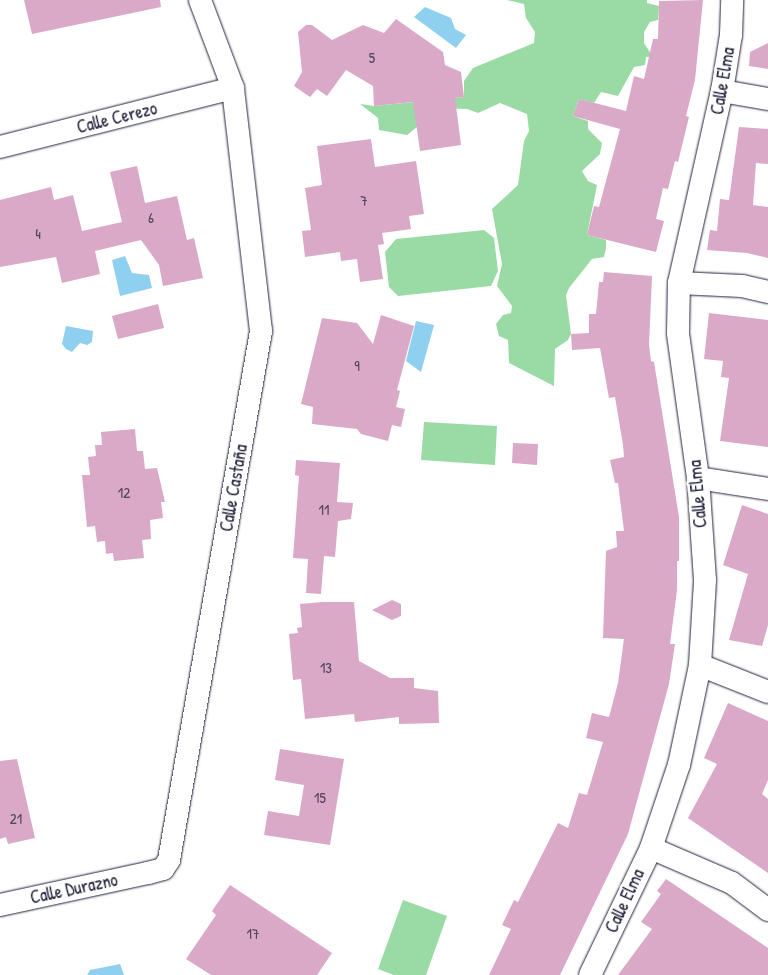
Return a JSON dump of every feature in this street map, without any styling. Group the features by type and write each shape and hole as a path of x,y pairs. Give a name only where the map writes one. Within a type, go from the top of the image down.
{"street":[{"name":"Calle Castaña","path":"148,873 163,868 169,860 261,331 233,88 200,0"},
{"name":"Calle Elma","path":"590,975 650,848 678,765 700,665 705,580 698,478 678,333 679,283 722,91 731,35 732,0"},
{"name":"Calle Cerezo","path":"0,147 233,88"},
{"path":"722,91 768,99"},
{"path":"679,283 742,286 768,292"},
{"path":"698,478 768,489"},
{"path":"700,665 768,692"},
{"path":"650,848 732,883 768,910"},
{"name":"Calle Durazno","path":"0,905 148,873"}],"green space":[{"path":"507,0 647,0 647,3 659,6 658,20 650,22 644,32 644,43 651,54 651,57 646,57 645,65 634,67 618,96 601,92 594,103 579,99 573,116 588,121 588,129 602,143 600,154 582,171 588,181 597,185 587,235 606,240 606,248 604,257 592,259 569,288 566,295 571,334 568,340 555,349 554,386 509,363 508,340 499,336 496,324 503,315 511,313 512,306 497,286 502,264 492,209 518,185 524,141 529,131 527,114 500,103 478,113 467,109 437,108 420,115 417,127 407,135 379,130 378,118 360,104 374,106 464,97 464,81 473,68 534,43 535,32 526,18 524,4"},
{"path":"484,230 494,238 498,271 491,286 398,296 389,287 385,252 396,239"},
{"path":"424,422 497,426 495,465 421,460"},
{"path":"403,900 447,916 426,975 394,975 378,969"}],"water":[{"path":"425,7 451,18 455,29 466,35 456,48 414,17"},
{"path":"125,256 132,273 149,275 152,288 120,296 112,260"},
{"path":"416,321 434,325 421,372 406,361"},
{"path":"66,326 93,331 92,342 87,345 80,343 72,352 66,349 62,344"},
{"path":"120,964 124,975 87,975 90,970"}],"building":[{"path":"24,0 160,0 161,7 32,34"},
{"path":"703,0 695,80 686,116 689,117 678,162 675,161 668,189 663,188 656,219 664,221 656,252 587,235 594,206 599,207 620,129 573,116 579,99 626,111 634,76 644,79 653,39 658,39 659,1"},
{"path":"396,19 443,52 445,65 461,72 464,97 455,98 461,145 420,151 413,102 374,106 373,86 346,70 327,96 317,89 310,97 294,86 302,72 298,32 306,25 312,25 332,40 363,25 384,33"},
{"path":"768,43 768,69 749,66 750,52"},
{"path":"739,127 768,129 768,164 756,163 753,205 768,207 768,258 747,253 707,250 710,230 717,231 720,199 729,200"},
{"path":"371,139 375,167 416,161 424,214 409,216 411,229 382,233 384,244 378,245 383,279 360,282 357,259 341,261 340,252 305,257 302,231 311,230 305,188 322,185 317,146"},
{"path":"137,166 145,203 177,196 187,240 194,238 203,278 163,286 159,265 141,240 95,251 100,274 62,283 56,257 0,267 0,200 51,187 54,200 73,195 82,231 122,222 110,172"},
{"path":"604,272 652,276 649,345 651,361 654,362 679,517 677,590 670,644 675,644 669,684 628,834 560,975 489,975 511,929 502,925 514,900 518,902 558,823 568,828 579,793 587,795 603,742 586,738 592,713 609,717 618,683 624,639 603,638 606,551 617,547 616,531 624,531 618,483 615,483 610,460 624,457 623,445 615,397 609,398 600,348 572,350 571,334 589,333 589,314 596,314 599,282 603,282"},
{"path":"158,304 164,328 118,339 112,316"},
{"path":"709,313 768,320 768,447 720,441 729,378 721,377 723,361 704,359"},
{"path":"381,315 414,326 397,390 400,391 396,407 405,409 401,427 392,425 388,441 361,434 357,429 312,424 313,407 301,404 322,318 357,323 373,344"},
{"path":"135,429 137,451 143,451 145,469 157,468 165,502 161,502 163,518 150,520 151,539 142,540 144,558 114,561 113,553 106,554 105,541 97,542 95,526 87,527 82,475 90,475 88,457 96,456 95,445 102,445 101,432"},
{"path":"513,443 538,444 537,465 512,463"},
{"path":"296,460 340,463 337,502 353,503 351,519 338,521 335,557 324,556 321,594 306,593 308,559 293,558 299,476 295,475"},
{"path":"742,505 768,514 768,625 762,646 729,640 748,574 723,565"},
{"path":"392,600 401,604 401,616 392,620 372,610"},
{"path":"354,602 359,661 390,678 414,678 414,688 438,691 439,723 399,724 399,717 355,722 354,714 305,719 301,679 293,680 289,634 298,633 297,628 302,627 300,604"},
{"path":"728,703 768,721 768,780 762,794 768,799 768,873 688,818 717,764 704,758"},
{"path":"280,749 344,759 330,845 264,835 268,811 299,816 304,785 275,780"},
{"path":"17,759 35,838 8,844 6,837 0,839 0,761"},
{"path":"666,879 768,948 768,975 618,975 652,929 641,922 661,894 657,891"},
{"path":"230,885 332,953 317,975 211,975 186,959 216,915 212,911"}]}
